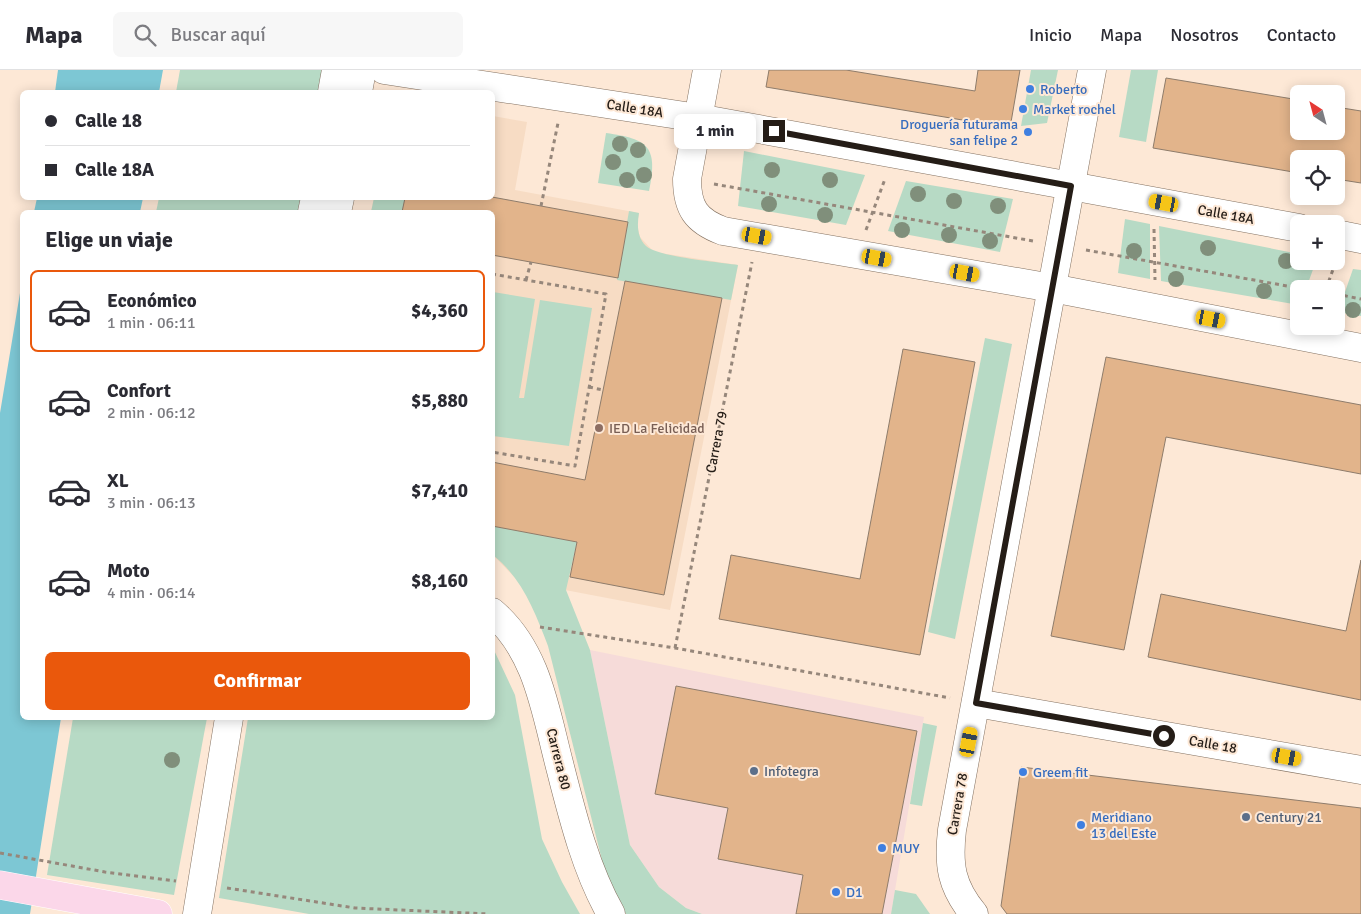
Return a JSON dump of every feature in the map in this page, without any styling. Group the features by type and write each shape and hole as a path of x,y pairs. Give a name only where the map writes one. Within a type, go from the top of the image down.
{"main road":[{"path":"0,885 158,914"}],"street":[{"path":"332,90 336,70"},
{"path":"358,90 362,70"},
{"name":"Calle 18A","path":"384,70 698,118 1290,226"},
{"path":"707,70 688,179 687,196 694,211 706,224 723,231 1052,288 1361,348"},
{"name":"Carrera 78","path":"974,914 954,884 950,846 965,701 1052,288 1092,70"},
{"path":"1345,236 1361,239"},
{"name":"Carrera 80","path":"498,616 516,635 527,654 546,710 591,876 611,914"},
{"name":"Calle 18","path":"965,701 1361,770"},
{"path":"197,914 230,720"}],"path":[{"path":"541,206 559,116"},
{"path":"864,235 887,172"},
{"path":"688,179 1290,286"},
{"path":"1153,221 1156,288"},
{"name":"Carrera 79","path":"675,648 757,236"},
{"path":"526,280 531,262"},
{"path":"495,275 606,294 575,466 495,453"},
{"path":"1345,296 1361,299"},
{"path":"589,387 603,390"},
{"path":"498,616 965,701"},
{"path":"0,852 105,872 202,884 355,908 489,914"}],"shaded area":[{"name":"IED La Felicidad","path":"495,116 527,122 515,190 639,213 637,225 640,237 654,252 738,265 670,610 518,581 495,557 495,210 371,210 374,200 495,200"},
{"path":"590,650 924,717 891,914 702,914 686,908 659,887 630,845"}],"green space":[{"path":"180,70 325,70 321,90 176,90"},
{"path":"1031,70 1058,70 1047,123 1021,126"},
{"path":"1131,70 1158,70 1146,142 1119,137"},
{"path":"606,133 632,138 641,142 647,148 651,155 652,164 649,191 598,183"},
{"path":"744,151 865,175 846,225 738,206"},
{"path":"906,181 1013,199 1000,252 888,231"},
{"path":"159,200 302,200 299,210 156,210"},
{"path":"374,200 405,200 402,210 371,210"},
{"path":"629,211 639,213 639,235 646,246 653,250 675,256 738,265 731,300 617,280"},
{"path":"1125,219 1150,224 1150,279 1118,273"},
{"path":"1159,226 1290,252 1290,270 1313,270 1309,280 1290,280 1290,303 1161,281"},
{"path":"1353,269 1361,270 1361,316 1345,313 1345,292"},
{"path":"495,292 535,299 519,398 524,398 540,300 592,308 569,446 495,436"},
{"path":"985,338 1012,344 955,639 928,632"},
{"path":"495,527 577,542 566,590 590,650 630,845 659,887 686,908 702,914 626,914 606,876 548,646 533,608 520,585 495,557"},
{"path":"495,652 515,695 542,839 562,882 580,914 309,914 219,898 248,720 495,720"},
{"path":"73,720 207,720 174,895 47,875"},
{"path":"923,723 937,726 922,806 910,804"},
{"path":"895,890 916,894 930,914 891,914"}],"water":[{"path":"58,70 163,70 159,90 55,90"},
{"path":"37,200 143,200 140,210 34,210"},
{"path":"20,293 20,720 61,720 30,914 0,914 0,413"}],"building":[{"path":"769,70 846,70 975,91 978,70 1020,70 1010,128 766,87"},
{"path":"1166,78 1290,99 1290,140 1345,140 1345,108 1361,111 1361,183 1345,180 1345,150 1290,150 1290,171 1153,148"},
{"path":"495,198 628,222 618,278 495,256 495,210 402,210 405,200 495,200"},
{"path":"625,281 722,298 664,595 570,577 577,542 495,527 495,463 585,480"},
{"path":"903,349 975,362 920,655 719,619 731,555 860,579"},
{"path":"1106,357 1361,405 1361,474 1166,437 1124,650 1051,636"},
{"path":"1361,560 1361,700 1148,657 1161,594 1346,631"},
{"path":"676,686 917,731 882,914 796,914 803,875 718,859 728,808 655,794"},
{"path":"1021,767 1361,808 1361,914 1007,914 1001,906"}],"place":[{"name":"Roberto","path":"1030,89"},
{"name":"Market rochel","path":"1023,109"},
{"name":"Droguería futurama san felipe 2","path":"1028,132"},
{"name":"IED La Felicidad","path":"599,428"},
{"name":"Infotegra","path":"754,771"},
{"name":"Greem fit","path":"1023,772"},
{"name":"Century 21","path":"1246,817"},
{"name":"Meridiano 13 del Este","path":"1081,825"},
{"name":"MUY","path":"882,848"},
{"name":"D1","path":"836,892"}],"route":[{"path":"774,131 1071,186 976,703 1164,736"}]}
